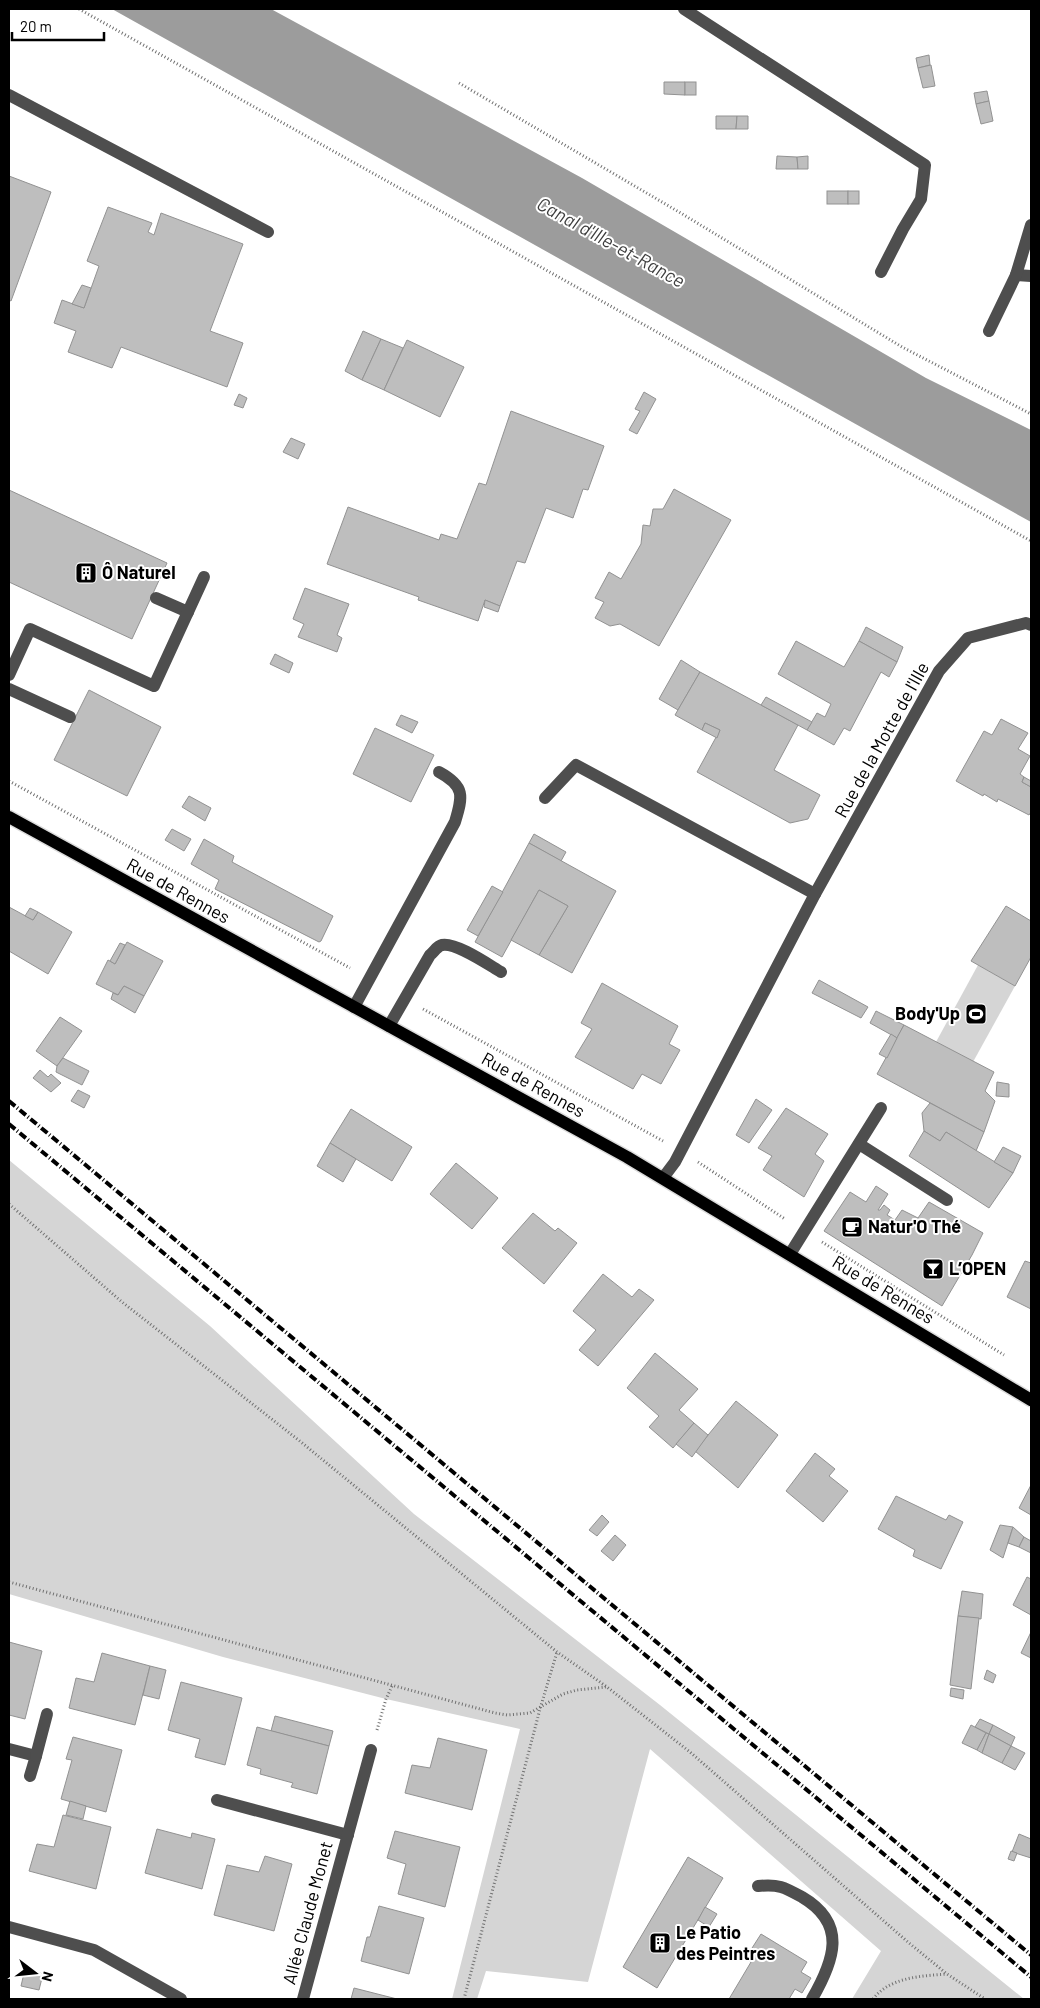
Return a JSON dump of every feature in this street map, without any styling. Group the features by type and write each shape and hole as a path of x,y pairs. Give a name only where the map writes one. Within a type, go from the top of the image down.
{"main road":[{"name":"Rue de Rennes","path":"9,817 663,1178 1031,1400"}],"street":[{"path":"684,9 925,165 922,199 903,229 881,272"},
{"path":"9,95 268,232"},
{"path":"989,331 1016,275 1031,225"},
{"path":"1016,275 1031,276"},
{"path":"9,674 30,628 154,686 204,577"},
{"path":"156,598 188,612"},
{"name":"Rue de la Motte de l'Ille","path":"663,1178 675,1162 815,894 939,671 968,638 1026,623 1031,625"},
{"path":"9,689 70,717"},
{"path":"544,798 576,765 815,894"},
{"path":"354,1007 454,822 459,808 460,790 456,782 439,772"},
{"path":"390,1026 430,955 443,944 453,946 501,972"},
{"path":"790,1254 881,1108"},
{"path":"859,1144 947,1200"},
{"path":"30,1776 47,1714"},
{"path":"9,1749 36,1756"},
{"name":"Allée Claude Monet","path":"303,1999 371,1750"},
{"name":"Allée Claude Monet","path":"217,1800 348,1835"},
{"path":"758,1886 776,1884 810,1902 827,1918 832,1933 832,1952 825,1976 812,1999"},
{"path":"9,1927 94,1950 181,1999"}],"path":[{"path":"79,9 1031,541"},
{"path":"459,83 679,212 902,347 1031,414"},
{"path":"9,780 370,980"},
{"path":"405,999 681,1150 804,1230 1006,1356"},
{"path":"9,1204 122,1302 309,1448 557,1652 607,1687 690,1752 909,1943 948,1974 985,1999"},
{"path":"9,1582 394,1684 495,1713 519,1715 530,1713 540,1709 563,1694 577,1690 607,1687"},
{"path":"464,1999 540,1709 557,1652"},
{"path":"371,1750 386,1699 394,1684"},
{"path":"873,1999 879,1992 890,1985 922,1976 948,1974"}],"shaded area":[{"name":"Body'Up","path":"978,965 1015,986 973,1062 936,1042"},
{"path":"9,1160 210,1326 414,1514 660,1705 1024,1999 852,1999 881,1951 650,1749 588,1982 486,1971 477,1999 452,1999 520,1729 386,1699 223,1657 9,1594"}],"water":[{"name":"Canal d'Ille-et-Rance","path":"112,9 271,9 582,178 926,378 1031,430 1031,522"}],"building":[{"path":"929,55 930,65 918,68 916,58"},
{"path":"931,65 935,86 923,88 918,68"},
{"path":"664,82 685,82 685,95 664,94"},
{"path":"685,82 696,82 696,95 685,95"},
{"path":"987,91 989,101 976,104 974,93"},
{"path":"989,101 993,121 981,124 976,104"},
{"path":"716,116 737,116 736,129 716,129"},
{"path":"737,116 748,116 748,129 736,129"},
{"path":"777,156 797,157 798,169 776,169"},
{"path":"808,156 808,169 798,169 797,157"},
{"path":"9,176 51,192 11,301 9,300"},
{"path":"827,191 848,191 848,204 827,204"},
{"path":"848,191 859,191 859,204 848,204"},
{"path":"108,207 152,223 148,232 154,235 161,213 243,244 210,331 243,343 227,387 121,347 112,368 68,352 76,331 54,323 62,300 84,308 99,266 87,261"},
{"path":"82,285 91,288 84,308 72,304"},
{"path":"363,331 381,339 362,380 345,371"},
{"path":"381,339 403,348 384,390 362,380"},
{"path":"407,340 464,367 440,417 384,390"},
{"path":"644,392 656,399 637,434 629,430 640,411 635,409"},
{"path":"239,394 247,398 243,408 234,405"},
{"path":"511,411 604,446 588,490 583,489 573,518 546,508 525,563 517,561 500,606 485,600 478,621 418,600 419,597 327,564 348,507 439,540 441,534 457,539 479,483 486,485"},
{"path":"291,438 305,444 298,459 283,452"},
{"path":"674,489 731,520 659,646 620,624 610,626 595,618 604,602 595,598 609,572 621,579 641,544 643,525 650,526 653,509 663,509"},
{"name":"Ô Naturel","path":"9,490 167,563 132,639 9,582"},
{"path":"305,588 349,604 337,635 342,638 337,652 298,637 304,624 293,619"},
{"path":"485,600 500,606 498,612 484,607"},
{"path":"866,627 903,647 897,662 859,641"},
{"path":"796,641 844,667 859,641 897,662 889,677 881,672 850,731 844,728 834,745 807,730 817,713 825,717 831,704 778,674"},
{"path":"275,654 293,663 289,673 270,664"},
{"path":"681,660 700,672 678,710 659,699"},
{"path":"700,672 798,725 774,770 820,795 808,819 790,823 697,772 720,730 705,723 702,730 675,715"},
{"path":"89,690 161,727 127,796 54,760"},
{"path":"766,697 812,722 807,730 761,705"},
{"path":"401,715 418,722 412,733 396,725"},
{"path":"1001,719 1028,733 1018,749 1030,756 1020,774 1024,777 1022,782 1031,787 1031,812 1029,815 998,799 997,802 984,794 983,796 956,781 984,731 992,735"},
{"path":"705,723 720,730 717,738 702,730"},
{"path":"375,728 434,755 411,802 353,774"},
{"path":"1024,777 1031,781 1031,787 1022,782"},
{"path":"189,796 211,808 205,821 182,807"},
{"path":"172,829 191,839 184,851 165,840"},
{"path":"534,834 566,852 561,861 529,843"},
{"path":"204,839 234,856 232,862 333,916 321,941 319,942 215,889 219,880 191,864"},
{"path":"529,843 616,891 572,973 539,955 568,906 539,890 502,957 475,942"},
{"path":"492,886 503,892 478,936 467,930"},
{"path":"539,890 568,906 539,955 511,940"},
{"path":"1006,906 1031,921 1031,957 1015,986 971,961"},
{"path":"9,907 33,920 38,912 72,932 48,974 9,951"},
{"path":"30,908 38,912 33,920 25,916"},
{"path":"127,942 163,961 144,996 124,986 118,995 96,984 108,960 115,964"},
{"path":"120,943 125,945 115,964 110,961"},
{"path":"819,980 868,1007 861,1018 812,993"},
{"path":"602,983 678,1026 669,1044 680,1050 661,1084 642,1074 633,1089 575,1057 592,1029 581,1023"},
{"path":"124,986 144,996 135,1013 111,999 113,993 118,995"},
{"path":"876,1011 904,1025 897,1038 870,1023"},
{"path":"60,1017 82,1031 57,1066 36,1051"},
{"path":"904,1025 994,1072 985,1091 995,1101 984,1132 877,1074"},
{"path":"891,1034 897,1038 887,1058 879,1054"},
{"path":"63,1058 89,1071 82,1085 56,1072 57,1066"},
{"path":"40,1070 48,1077 51,1074 61,1083 51,1092 33,1078"},
{"path":"997,1082 1009,1084 1009,1097 996,1096"},
{"path":"78,1090 90,1096 84,1108 71,1101"},
{"path":"756,1099 772,1110 749,1143 736,1135"},
{"path":"930,1103 984,1132 976,1151 946,1132 940,1141 924,1131 922,1113"},
{"path":"786,1108 828,1134 815,1154 824,1161 804,1197 763,1170 772,1156 758,1148"},
{"path":"351,1109 412,1147 392,1181 330,1143"},
{"path":"924,1131 940,1141 946,1132 1013,1173 989,1208 909,1156"},
{"path":"330,1143 356,1159 343,1182 317,1166"},
{"path":"1003,1147 1021,1156 1013,1173 994,1162"},
{"path":"456,1163 498,1198 472,1229 430,1194"},
{"path":"876,1186 888,1194 878,1210 884,1205 890,1210 887,1215 895,1220 902,1210 918,1218 929,1202 983,1233 942,1306 824,1231 850,1192 866,1202"},
{"path":"533,1213 555,1231 558,1228 577,1243 544,1284 502,1248"},
{"path":"1025,1261 1031,1263 1031,1309 1007,1297"},
{"path":"603,1274 632,1297 639,1289 654,1300 598,1366 579,1350 596,1330 573,1311"},
{"path":"655,1353 698,1389 679,1410 694,1423 673,1448 649,1427 659,1416 627,1388"},
{"path":"736,1401 778,1435 738,1488 695,1451"},
{"path":"694,1423 708,1435 692,1457 676,1444"},
{"path":"815,1453 835,1469 829,1476 848,1491 823,1522 786,1491"},
{"path":"1031,1485 1031,1515 1019,1508"},
{"path":"896,1496 946,1520 949,1515 963,1522 941,1569 913,1556 915,1550 878,1529"},
{"path":"602,1515 609,1522 597,1536 589,1530"},
{"path":"1000,1525 1013,1527 1003,1558 990,1550"},
{"path":"1013,1527 1024,1537 1019,1547 1008,1543"},
{"path":"615,1535 626,1545 613,1561 601,1551"},
{"path":"1024,1537 1031,1541 1031,1553 1019,1547"},
{"path":"1027,1577 1031,1579 1031,1615 1013,1605"},
{"path":"962,1591 983,1594 981,1619 958,1616"},
{"path":"958,1616 979,1618 971,1689 950,1685"},
{"path":"1031,1632 1031,1658 1021,1653"},
{"path":"9,1642 42,1651 25,1719 9,1715"},
{"path":"102,1653 150,1666 135,1725 69,1708 76,1678 94,1682"},
{"path":"150,1666 166,1670 159,1699 143,1695"},
{"path":"987,1670 996,1675 993,1683 984,1679"},
{"path":"181,1682 242,1698 225,1765 195,1757 200,1739 168,1730"},
{"path":"951,1688 964,1690 963,1699 950,1696"},
{"path":"275,1716 333,1731 329,1746 271,1731"},
{"path":"980,1719 993,1725 989,1734 975,1727"},
{"path":"971,1725 986,1733 977,1750 962,1743"},
{"path":"993,1725 1015,1737 1011,1746 989,1734"},
{"path":"257,1727 329,1746 317,1794 291,1787 293,1783 260,1774 261,1769 247,1765"},
{"path":"986,1733 989,1734 982,1753 977,1750"},
{"path":"989,1734 1011,1746 1002,1763 982,1753"},
{"path":"73,1737 122,1750 106,1812 61,1799 72,1760 66,1759"},
{"path":"438,1738 487,1750 472,1810 405,1793 412,1765 430,1768"},
{"path":"1011,1746 1025,1753 1015,1770 1002,1763"},
{"path":"70,1801 86,1806 83,1819 66,1815"},
{"path":"63,1815 111,1827 96,1889 29,1871 37,1844 54,1847"},
{"path":"157,1829 191,1838 192,1833 215,1839 202,1889 145,1873"},
{"path":"395,1831 460,1847 445,1907 398,1894 406,1864 387,1858"},
{"path":"1019,1834 1031,1839 1031,1858 1012,1852"},
{"path":"1011,1851 1017,1853 1014,1861 1008,1859"},
{"path":"265,1856 292,1864 274,1931 214,1915 227,1865 259,1872"},
{"name":"Le Patio des Peintres","path":"688,1857 723,1878 657,1988 623,1967"},
{"path":"379,1906 424,1918 409,1974 361,1961 367,1937 370,1937"},
{"path":"705,1907 717,1914 709,1927 698,1920"},
{"path":"761,1934 807,1962 801,1972 811,1978 802,1993 795,1989 789,1999 729,1999 751,1962 745,1959"},
{"path":"25,1969 43,1974 39,1990 21,1986"},
{"path":"354,1988 397,1999 351,1999"}],"railway":[{"path":"9,1101 1031,1955"},
{"path":"9,1124 1031,1977"}],"place":[{"name":"Ô Naturel","path":"86,573"},
{"name":"Body'Up","path":"976,1014"},
{"name":"Natur'O Thé","path":"852,1227"},
{"name":"L’OPEN","path":"933,1269"},
{"name":"Le Patio des Peintres","path":"660,1943"}]}
